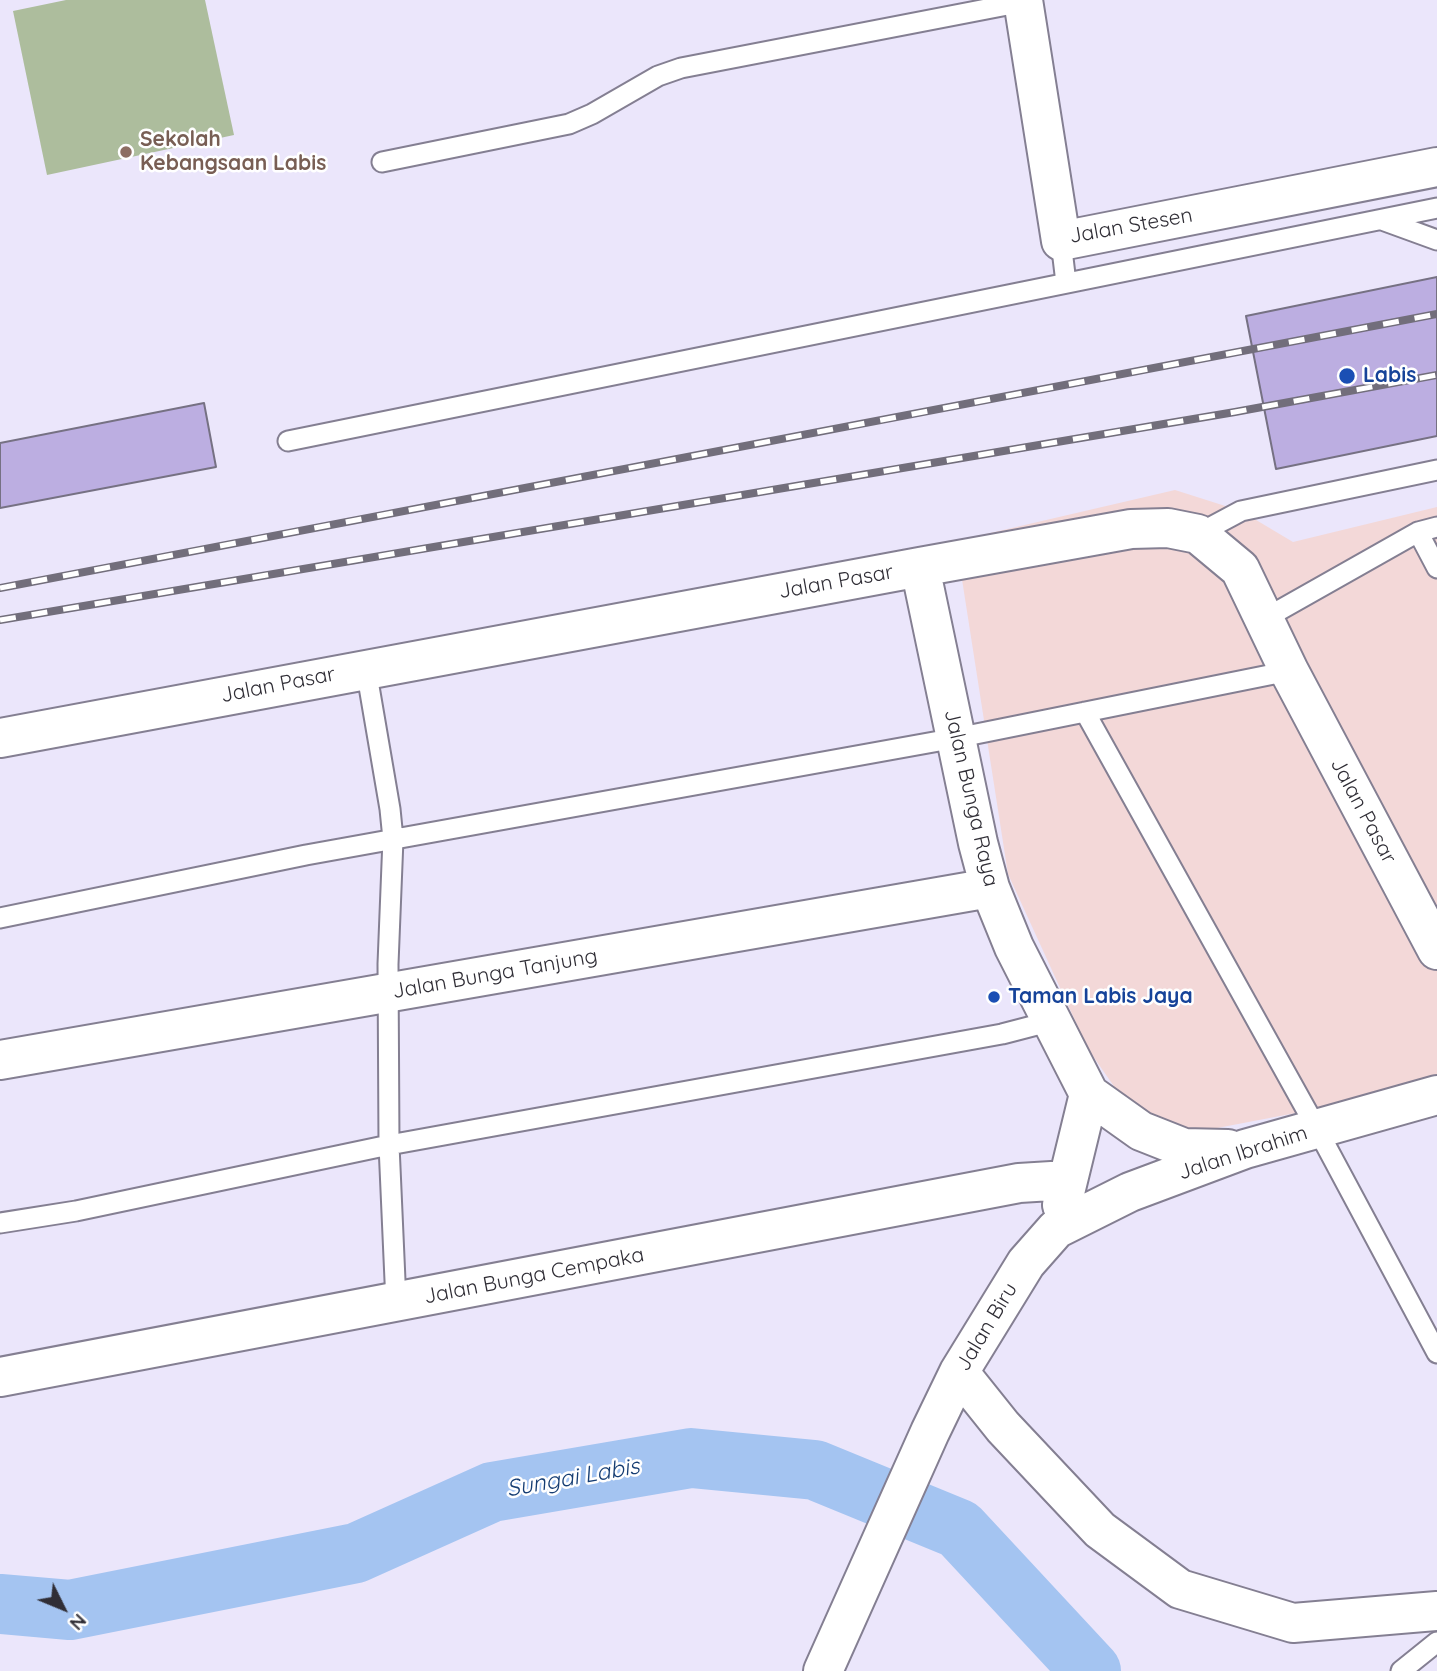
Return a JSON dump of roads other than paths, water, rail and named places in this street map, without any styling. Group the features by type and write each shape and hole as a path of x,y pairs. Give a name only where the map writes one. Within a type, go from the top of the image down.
{"street":[{"name":"Jalan Stesen","path":"1023,1 1062,241 1437,167"},
{"name":"Jalan Pasar","path":"0,738 1131,529 1168,528 1198,534 1240,569 1289,671 1437,950"},
{"name":"Jalan Bunga Raya","path":"920,567 978,843 990,888 1014,947 1089,1094"},
{"name":"Jalan Bunga Tanjung","path":"0,1060 990,888"},
{"path":"1056,1229 1089,1094 1141,1131 1184,1148 1245,1149"},
{"name":"Jalan Ibrahim","path":"1056,1229 1130,1192 1245,1149 1437,1095"},
{"name":"Jalan Bunga Cempaka","path":"0,1377 1019,1183 1068,1180"},
{"name":"Jalan Biru","path":"824,1671 864,1577 959,1372 1026,1263 1056,1229"},
{"path":"959,1372 1003,1427 1100,1530 1180,1590 1293,1623 1437,1611"}],"lane":[{"path":"383,162 569,124 592,114 658,75 681,68 1023,1"},
{"path":"288,441 1437,208"},
{"path":"1381,219 1437,240"},
{"path":"1062,241 1066,283"},
{"path":"1198,534 1241,511 1437,470"},
{"path":"1264,619 1427,530 1437,568"},
{"path":"366,669 393,839 388,993 389,1145 396,1303"},
{"path":"0,918 393,839 956,738 1289,671"},
{"path":"1086,712 1317,1129 1437,1353"},
{"path":"0,1223 76,1211 389,1145 1002,1034 1052,1021"},
{"path":"1409,1668 1437,1642"}],"waterway":[{"name":"Sungai Labis","path":"0,1604 70,1610 356,1553 492,1492 691,1458 815,1470 959,1529 1091,1671"}],"railway":[{"path":"0,588 1437,314"},
{"path":"0,620 1235,412 1437,375"}],"place":[{"name":"Sekolah Kebangsaan Labis","path":"126,152"},
{"name":"Labis","path":"1347,376"},
{"name":"Taman Labis Jaya","path":"994,997"}]}
